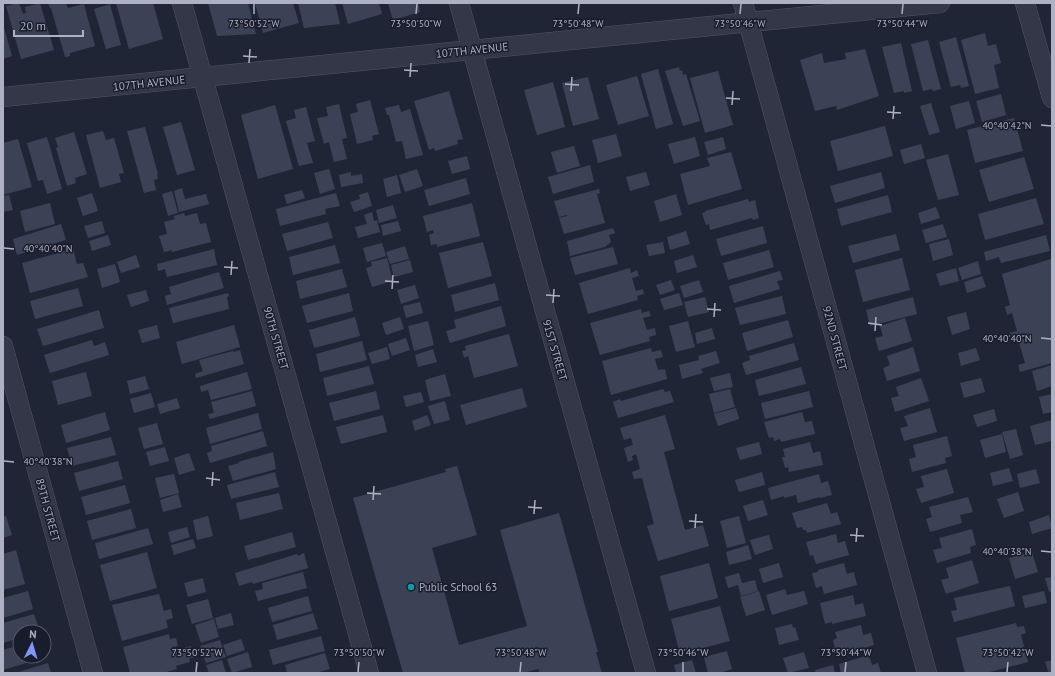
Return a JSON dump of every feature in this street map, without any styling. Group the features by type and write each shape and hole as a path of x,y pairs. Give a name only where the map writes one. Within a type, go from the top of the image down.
{"street":[{"name":"90TH STREET","path":"182,3 369,673"},
{"name":"91ST STREET","path":"459,3 646,673"},
{"name":"92ND STREET","path":"743,3 927,673"},
{"name":"107TH AVENUE","path":"3,97 940,3"},
{"path":"1025,3 1052,98"},
{"name":"89TH STREET","path":"3,346 93,673"}],"building":[{"path":"19,3 23,14 26,13 25,7 40,3 54,50 21,59 6,6"},
{"path":"48,3 66,3 68,8 84,4 95,46 70,53 70,56 65,57 51,8"},
{"path":"116,3 153,3 163,39 129,49"},
{"path":"208,3 248,3 256,34 217,36"},
{"path":"255,3 293,3 299,23 263,33"},
{"path":"298,3 335,3 340,24 304,28"},
{"path":"342,3 379,3 382,14 348,24"},
{"path":"388,3 418,3 420,12 393,20"},
{"path":"110,4 121,45 106,49 94,9"},
{"path":"3,24 12,56 3,59"},
{"path":"985,33 988,46 996,44 1001,63 994,65 999,88 975,94 961,40"},
{"path":"956,37 969,86 961,88 960,85 951,87 939,42"},
{"path":"928,40 941,89 923,91 911,44"},
{"path":"901,43 912,91 894,93 882,47"},
{"path":"865,49 879,96 837,110 836,106 815,111 800,60 822,53 824,63 846,59 845,53"},
{"path":"679,67 680,71 682,70 683,75 686,74 700,121 683,126 665,71"},
{"path":"658,69 673,124 656,129 641,74"},
{"path":"718,71 733,125 705,133 690,78"},
{"path":"637,76 649,116 618,125 606,85"},
{"path":"588,77 599,119 573,126 562,83"},
{"path":"553,82 565,127 537,135 524,90"},
{"path":"449,91 463,139 457,140 458,144 435,151 434,148 429,150 414,101"},
{"path":"1001,94 1006,115 982,122 976,101"},
{"path":"370,100 379,134 372,136 373,140 357,144 350,114 358,112 356,104"},
{"path":"969,101 975,123 956,129 950,106"},
{"path":"931,103 940,132 929,135 920,106"},
{"path":"339,104 347,138 342,139 347,159 334,162 329,142 324,144 317,118 328,116 326,107"},
{"path":"275,105 293,169 258,179 241,115"},
{"path":"399,105 401,112 410,109 423,155 406,159 402,141 396,142 389,115 387,115 385,108"},
{"path":"306,107 315,141 307,143 313,163 299,166 286,121 296,118 294,110"},
{"path":"1014,118 1023,151 975,163 967,130"},
{"path":"181,122 195,170 177,175 163,127"},
{"path":"885,126 893,156 838,171 830,141"},
{"path":"145,127 158,174 158,179 154,180 156,190 144,193 127,131"},
{"path":"103,131 106,140 114,138 124,173 119,174 121,182 100,188 86,135"},
{"path":"74,132 87,174 75,178 76,183 67,186 56,148 58,147 55,138"},
{"path":"616,134 622,156 598,163 592,140"},
{"path":"47,137 62,189 47,194 43,180 38,181 27,143"},
{"path":"695,137 700,156 674,164 668,144"},
{"path":"723,137 726,149 708,155 704,142"},
{"path":"18,139 32,187 3,195 3,143"},
{"path":"921,144 925,158 904,164 900,150"},
{"path":"574,146 580,166 557,173 551,152"},
{"path":"731,152 742,189 688,205 680,174 710,166 707,158"},
{"path":"948,154 959,195 938,200 926,160"},
{"path":"467,156 470,169 452,174 448,161"},
{"path":"1024,157 1034,189 989,202 979,170"},
{"path":"590,165 594,182 553,194 548,177"},
{"path":"329,169 335,189 320,194 314,173"},
{"path":"417,169 423,186 405,192 399,175"},
{"path":"351,172 351,176 362,174 363,183 341,187 339,175"},
{"path":"646,172 650,185 630,191 626,177"},
{"path":"881,172 885,188 835,203 830,186"},
{"path":"397,175 401,193 387,197 383,179"},
{"path":"466,178 470,194 429,206 424,190"},
{"path":"182,188 185,199 206,194 209,204 179,212 174,191"},
{"path":"599,189 600,193 597,194 605,223 564,234 559,218 567,215 559,217 554,201"},
{"path":"302,190 305,198 287,204 284,195"},
{"path":"172,191 178,213 168,216 162,194"},
{"path":"368,192 372,206 354,212 350,202 360,199 359,195"},
{"path":"92,193 98,211 83,216 77,198"},
{"path":"336,193 340,206 325,209 326,214 280,226 276,209"},
{"path":"676,194 682,215 660,222 654,201"},
{"path":"9,195 13,210 3,212 3,196"},
{"path":"888,195 892,212 841,226 837,209"},
{"path":"1036,198 1044,224 985,240 978,214"},
{"path":"748,199 749,202 755,200 759,218 753,220 752,218 710,230 709,224 706,225 702,213 706,212 705,211"},
{"path":"50,203 55,224 25,232 20,211"},
{"path":"472,203 480,236 437,247 437,244 431,245 429,235 434,233 433,230 427,232 423,216"},
{"path":"393,205 397,218 379,223 376,210"},
{"path":"936,207 940,218 921,224 918,213"},
{"path":"372,212 374,221 377,220 380,232 358,238 355,227 367,224 364,215"},
{"path":"184,213 185,216 197,213 200,224 206,223 211,242 172,252 172,250 164,252 159,236 167,234 164,222 175,219 174,216"},
{"path":"102,221 105,233 88,238 84,226"},
{"path":"398,221 401,231 383,236 381,225"},
{"path":"328,222 333,238 287,251 282,234"},
{"path":"61,224 66,240 17,255 13,239"},
{"path":"943,224 947,237 926,243 922,230"},
{"path":"763,226 767,243 721,256 716,239"},
{"path":"613,228 615,233 609,235 611,242 605,247 570,256 567,241"},
{"path":"686,231 690,244 670,250 667,237"},
{"path":"896,234 900,250 853,263 848,246"},
{"path":"108,235 111,245 92,251 89,241"},
{"path":"1046,235 1050,251 1001,263 999,257 986,261 984,252"},
{"path":"949,239 953,255 933,261 929,244"},
{"path":"483,242 492,276 448,288 439,253"},
{"path":"663,242 665,253 649,256 646,245"},
{"path":"382,243 386,256 367,262 363,248"},
{"path":"335,245 340,263 293,275 289,257"},
{"path":"405,246 409,259 390,264 386,252"},
{"path":"613,247 618,264 575,275 570,258"},
{"path":"73,249 77,264 83,263 88,277 30,293 22,263"},
{"path":"214,249 217,265 167,277 165,269 158,271 157,264"},
{"path":"769,250 774,267 728,280 723,263"},
{"path":"136,255 140,267 121,273 117,262"},
{"path":"693,255 697,267 677,273 674,261"},
{"path":"387,258 393,281 372,287 366,268 372,266 371,262"},
{"path":"902,258 910,290 863,302 855,270"},
{"path":"1051,259 1052,363 1020,372 1018,365 1025,363 1018,339 1011,341 1009,333 1017,331 1012,313 1007,315 1005,307 1010,305 1002,274"},
{"path":"410,260 413,272 394,277 391,265"},
{"path":"978,261 981,274 962,280 958,268"},
{"path":"115,264 120,282 102,288 97,269"},
{"path":"630,268 631,273 637,270 639,276 632,278 636,291 643,289 644,294 637,296 638,300 588,314 579,283"},
{"path":"956,268 959,281 940,286 936,274"},
{"path":"342,269 347,287 300,299 296,281"},
{"path":"780,271 783,280 777,281 780,289 734,303 729,286"},
{"path":"219,272 224,288 167,305 165,296 171,294 169,287"},
{"path":"982,276 986,287 967,293 964,282"},
{"path":"671,280 675,290 660,295 656,285"},
{"path":"699,280 703,292 684,298 680,286"},
{"path":"495,283 499,300 455,312 451,295"},
{"path":"415,285 419,298 401,304 397,290"},
{"path":"78,288 83,306 35,319 30,301"},
{"path":"146,290 149,301 131,307 127,295"},
{"path":"228,293 229,296 227,297 229,309 173,323 169,308"},
{"path":"349,293 353,311 307,323 302,306"},
{"path":"679,293 683,305 664,310 660,299"},
{"path":"782,296 786,314 740,325 735,308"},
{"path":"705,297 709,312 688,317 684,302"},
{"path":"913,297 917,314 870,326 866,310"},
{"path":"420,302 423,313 406,318 403,306"},
{"path":"501,306 506,326 450,343 446,331 456,328 454,320"},
{"path":"641,309 642,313 649,311 651,316 643,318 647,330 655,328 656,335 649,337 650,341 600,355 590,323"},
{"path":"99,310 104,328 43,346 37,329"},
{"path":"966,312 970,329 952,335 947,317"},
{"path":"355,317 360,336 314,348 309,330"},
{"path":"400,317 404,329 386,335 382,323"},
{"path":"905,318 912,341 879,351 875,338 883,336 880,326"},
{"path":"788,320 793,337 747,351 742,333"},
{"path":"428,321 434,345 414,351 408,326"},
{"path":"688,321 695,347 676,352 669,326"},
{"path":"157,325 160,338 142,343 138,330"},
{"path":"234,325 240,347 182,364 176,342"},
{"path":"712,328 715,339 697,344 695,333"},
{"path":"509,334 518,366 474,378 468,356 464,358 462,351 466,350 465,346"},
{"path":"406,338 410,350 392,356 388,344"},
{"path":"92,340 94,346 105,342 109,355 50,373 44,355"},
{"path":"362,341 367,360 320,372 316,354"},
{"path":"794,343 799,360 746,375 742,363 750,360 749,356"},
{"path":"387,347 390,359 372,364 368,353"},
{"path":"913,347 920,371 887,381 883,368 890,365 887,356"},
{"path":"651,348 652,352 661,350 663,357 655,359 658,370 665,369 667,379 611,395 602,361"},
{"path":"976,348 980,360 961,366 958,353"},
{"path":"433,349 437,362 418,367 415,355"},
{"path":"240,350 244,364 196,378 195,374 203,371 199,360"},
{"path":"716,351 720,363 701,369 703,373 682,379 679,365 699,360 698,356"},
{"path":"1052,365 1052,386 1037,391 1032,371"},
{"path":"369,366 374,384 327,396 323,378"},
{"path":"801,367 806,384 759,396 755,380"},
{"path":"86,372 92,396 58,405 52,381"},
{"path":"247,372 252,389 211,400 208,390 201,392 200,386"},
{"path":"730,373 733,387 714,391 710,378"},
{"path":"445,374 451,396 430,401 425,380"},
{"path":"145,376 149,389 130,394 127,381"},
{"path":"921,378 929,401 895,412 891,398 899,396 896,387"},
{"path":"981,378 985,392 964,398 960,383"},
{"path":"522,388 527,407 466,425 460,405"},
{"path":"663,389 665,392 670,391 674,402 618,418 613,402"},
{"path":"730,389 735,407 714,413 709,394"},
{"path":"252,391 256,406 210,419 208,414 214,413 211,402"},
{"path":"376,391 380,409 334,421 329,403"},
{"path":"809,391 813,407 765,419 761,403"},
{"path":"421,392 424,402 406,407 403,396"},
{"path":"151,393 155,407 134,413 130,399"},
{"path":"1052,394 1052,412 1043,414 1039,397"},
{"path":"177,398 180,408 160,414 157,404"},
{"path":"445,401 450,420 434,424 428,406"},
{"path":"736,408 739,419 718,426 714,414"},
{"path":"930,408 937,432 904,441 900,428 908,426 904,416"},
{"path":"994,409 997,421 977,427 973,415"},
{"path":"105,412 110,430 66,443 61,425"},
{"path":"802,412 805,422 812,421 815,434 781,442 780,439 774,441 773,437 769,438 764,422"},
{"path":"258,413 262,429 210,444 206,428"},
{"path":"383,415 387,432 341,444 336,427"},
{"path":"427,415 431,425 415,431 412,421"},
{"path":"665,415 675,449 664,452 685,530 703,525 709,546 658,561 647,526 654,524 642,478 634,479 632,472 640,469 636,454 632,456 633,460 628,462 624,448 633,445 631,438 624,440 620,428"},
{"path":"1052,420 1052,441 1035,445 1030,426"},
{"path":"157,423 163,444 144,449 138,428"},
{"path":"1016,429 1023,455 1010,459 1002,432"},
{"path":"263,431 267,446 210,463 207,453 212,451 211,446"},
{"path":"1002,434 1006,452 985,458 980,440"},
{"path":"947,436 952,456 945,458 946,463 912,472 909,459 916,457 913,445"},
{"path":"111,437 116,455 72,466 67,448"},
{"path":"759,442 762,454 740,460 736,448"},
{"path":"810,442 813,453 820,451 823,465 789,472 788,467 785,468 782,457 785,457 783,449"},
{"path":"165,447 169,461 150,466 146,452"},
{"path":"273,452 276,469 233,481 228,466"},
{"path":"189,453 195,470 179,475 174,458"},
{"path":"118,461 123,479 79,491 74,473"},
{"name":"Public School 63","path":"457,466 477,535 432,548 459,645 527,626 500,530 559,513 598,652 596,652 602,673 540,673 538,669 523,673 403,673 353,498 446,472 445,469"},
{"path":"1009,468 1013,481 993,486 990,473"},
{"path":"947,469 954,493 921,503 916,489 924,487 921,476"},
{"path":"1036,469 1040,483 1020,488 1017,474"},
{"path":"275,472 279,487 231,499 227,485"},
{"path":"762,472 765,485 739,492 735,480"},
{"path":"174,474 179,493 160,498 155,478"},
{"path":"819,474 821,483 828,481 832,495 798,503 796,495 784,498 784,496 771,500 768,488"},
{"path":"125,485 130,503 86,515 81,497"},
{"path":"1018,492 1024,511 1004,518 997,499"},
{"path":"279,493 283,509 240,520 236,503"},
{"path":"178,494 182,507 163,512 160,500"},
{"path":"968,497 973,512 960,515 962,523 930,532 926,519 932,517 929,507"},
{"path":"763,500 768,515 748,521 743,506"},
{"path":"827,503 831,514 837,512 841,524 807,533 802,527 797,528 792,513"},
{"path":"131,509 136,528 92,540 87,521"},
{"path":"1049,515 1052,528 1032,534 1029,522"},
{"path":"6,516 12,535 3,538 3,517"},
{"path":"208,516 213,536 197,540 193,520"},
{"path":"739,516 746,543 727,548 720,521"},
{"path":"187,527 190,537 171,543 168,532"},
{"path":"148,528 153,544 99,559 95,543"},
{"path":"972,529 976,545 970,547 971,553 937,563 933,550 942,548 939,538"},
{"path":"292,532 296,547 248,560 244,546"},
{"path":"836,534 838,543 845,541 849,555 816,564 813,555 810,556 806,542"},
{"path":"769,535 773,549 755,555 750,540"},
{"path":"193,539 196,548 174,555 171,545"},
{"path":"748,545 752,559 729,565 726,552"},
{"path":"16,550 25,584 3,590 3,554"},
{"path":"147,552 157,588 110,601 100,565"},
{"path":"1032,552 1038,572 1015,579 1009,558"},
{"path":"304,553 308,568 253,584 252,582 239,586 235,573 297,554 298,556"},
{"path":"972,560 979,583 946,594 941,580 949,578 946,568"},
{"path":"709,563 718,598 669,611 660,576"},
{"path":"779,563 783,577 763,583 759,569"},
{"path":"844,563 847,574 854,572 857,585 824,594 822,586 816,588 812,573"},
{"path":"303,572 307,588 258,601 255,591 263,589 262,583"},
{"path":"739,573 742,583 755,580 758,591 741,596 738,585 728,588 725,577"},
{"path":"1052,577 1052,591 1049,592 1045,578"},
{"path":"203,578 206,592 188,597 184,583"},
{"path":"1010,586 1015,606 954,622 951,611 957,610 954,598"},
{"path":"785,589 787,595 804,591 808,604 772,615 766,595"},
{"path":"28,591 33,609 3,618 3,598"},
{"path":"759,591 765,610 746,616 740,597"},
{"path":"1044,591 1047,603 1025,608 1022,596"},
{"path":"159,594 164,611 171,609 173,618 166,620 168,628 122,641 112,605"},
{"path":"853,595 855,605 863,603 866,616 832,624 832,622 825,624 820,603"},
{"path":"308,596 312,611 272,622 268,608"},
{"path":"208,599 213,618 192,624 186,605"},
{"path":"720,606 730,641 680,654 671,619"},
{"path":"231,613 234,625 218,629 215,618"},
{"path":"313,613 318,629 277,640 273,625"},
{"path":"34,614 37,624 12,624 12,640 3,643 3,623"},
{"path":"214,619 219,637 201,643 195,625"},
{"path":"1016,623 1017,627 1024,626 1026,633 1021,635 1023,643 1025,649 1030,647 1032,655 1027,657 1028,662 986,673 965,673 956,638"},
{"path":"792,624 793,628 795,627 799,640 779,645 775,628"},
{"path":"861,625 863,635 871,633 874,645 842,655 839,647 835,648 833,640 837,638 835,632"},
{"path":"169,634 170,639 176,638 178,646 172,647 173,651 191,646 194,657 189,659 190,662 176,666 177,669 163,673 130,673 123,647"},
{"path":"321,636 325,651 273,665 269,650"},
{"path":"241,639 245,650 227,656 223,645"},
{"path":"220,640 226,657 206,663 200,646"},
{"path":"12,647 12,664 23,664 3,670 3,650"},
{"path":"727,651 732,669 719,673 708,673 704,657"},
{"path":"248,652 252,667 232,673 227,659"},
{"path":"804,652 809,668 788,673 783,658"},
{"path":"325,653 330,669 315,673 287,673 285,665"},
{"path":"869,655 872,665 878,663 881,673 841,673 839,664"},
{"path":"222,660 226,673 209,673 206,665"},
{"path":"692,660 696,673 676,673 674,665"},
{"path":"1052,660 1052,673 1049,673 1045,662"},
{"path":"48,664 51,673 15,673"},
{"path":"833,665 835,673 816,673 815,670"}],"place":[{"name":"Public School 63","path":"411,587"}]}
